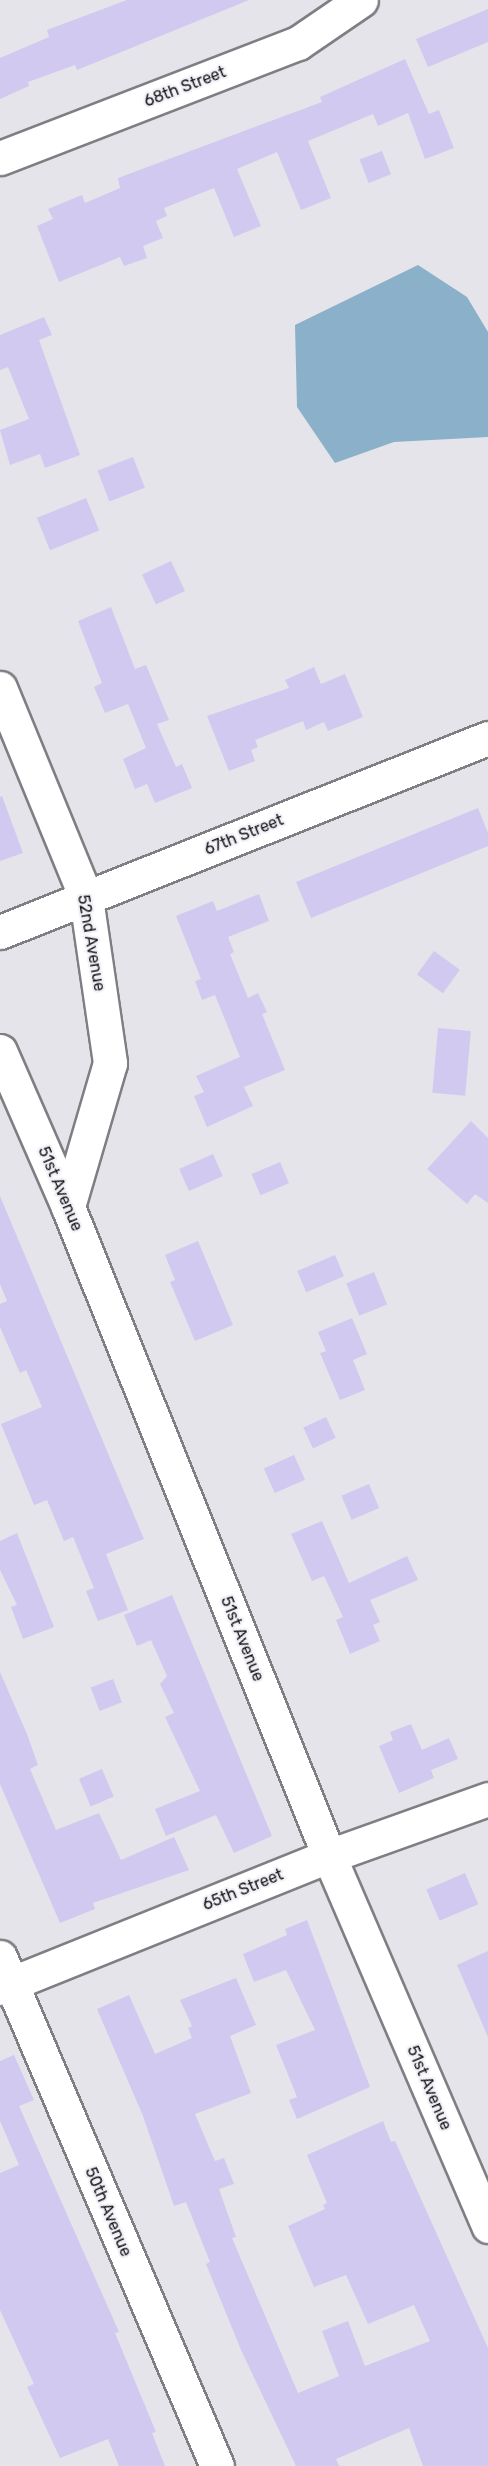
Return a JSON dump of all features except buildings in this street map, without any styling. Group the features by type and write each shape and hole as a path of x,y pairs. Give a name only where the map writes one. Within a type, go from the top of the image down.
{"street":[{"name":"68th Street","path":"0,158 298,43 362,0"},
{"name":"52nd Avenue","path":"0,688 86,897 110,1063 68,1207"},
{"name":"67th Street","path":"0,932 488,738"},
{"name":"51st Avenue","path":"0,1051 68,1207 329,1856 488,2226"},
{"name":"65th Street","path":"4,1976 488,1799"},
{"name":"50th Avenue","path":"4,1976 217,2466"}],"water":[{"path":"418,265 467,297 488,332 488,437 394,442 335,463 297,407 295,325"}]}
